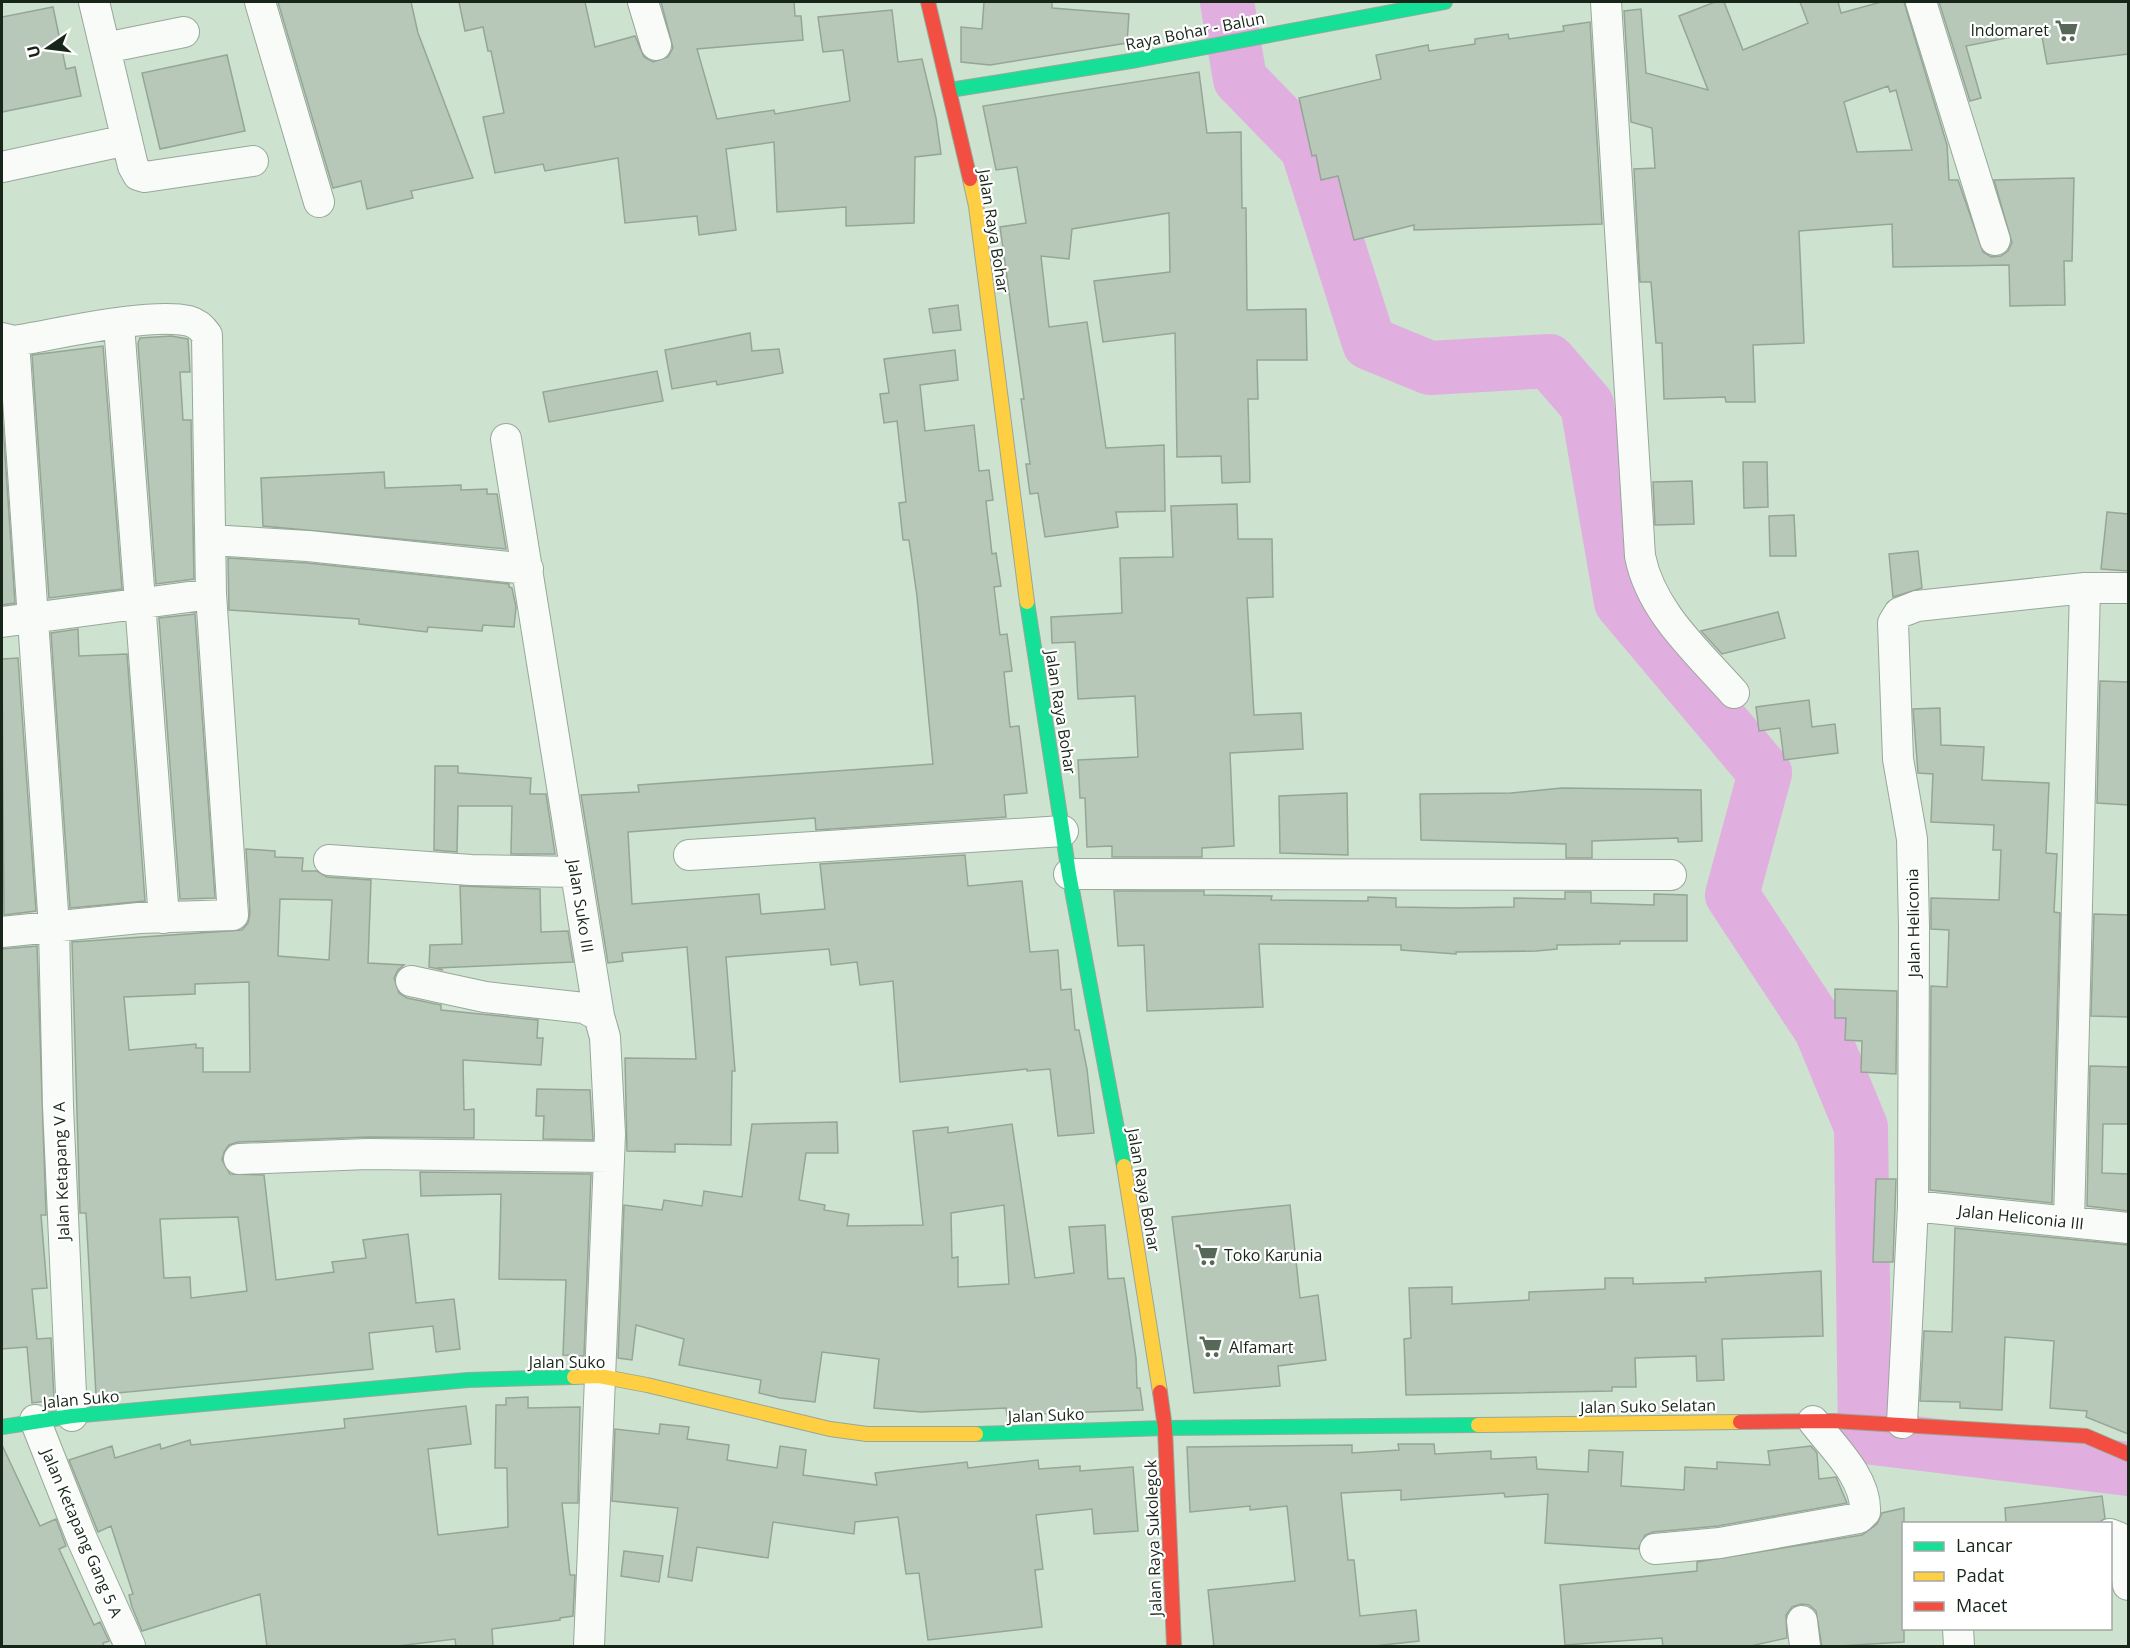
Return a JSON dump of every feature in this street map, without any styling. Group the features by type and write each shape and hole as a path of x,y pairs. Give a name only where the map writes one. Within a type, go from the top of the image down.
{"street":[{"path":"94,2 133,166 138,175 145,177 253,161"},
{"path":"260,2 319,202"},
{"path":"643,2 656,45"},
{"name":"Jalan Raya Bohar","path":"928,2 976,206 1016,533 1069,874 1133,1215 1165,1428"},
{"name":"Raya Bohar - Balun","path":"950,90 1445,2"},
{"path":"1606,2 1640,556 1644,574 1657,603 1734,693"},
{"path":"1921,2 1995,240"},
{"path":"105,48 184,32"},
{"path":"2,167 127,140"},
{"path":"2,932 164,918 233,915 211,594 207,335 202,328 191,321 158,319 8,339"},
{"path":"119,325 164,918"},
{"name":"Jalan Ketapang V A","path":"8,339 33,618 54,927 58,1117 72,1416"},
{"name":"Jalan Suko III","path":"506,439 599,1017 605,1037 609,1157 589,1647"},
{"path":"211,540 308,546 528,569"},
{"path":"2069,1222 2085,588"},
{"name":"Jalan Heliconia","path":"1890,1422 1913,1206 1912,839 1898,759 1893,623 1899,613 1917,606 2085,588 2128,588"},
{"path":"2,622 211,594"},
{"path":"689,855 1063,831"},
{"path":"329,860 471,870 575,872"},
{"path":"1069,874 1671,875"},
{"path":"411,981 485,997 584,1008 599,1017"},
{"path":"239,1159 368,1154 609,1157"},
{"name":"Jalan Heliconia III","path":"1913,1206 2128,1228"},
{"name":"Jalan Suko","path":"2,1427 72,1416 468,1380 599,1376 647,1385 830,1429 867,1434 988,1434 1165,1428"},
{"name":"Jalan Ketapang Gang 5 A","path":"36,1420 82,1539 129,1647"},
{"path":"1655,1550 1720,1543 1859,1518 1865,1512 1866,1502 1824,1421"},
{"name":"Jalan Suko Selatan","path":"1165,1428 1890,1422 2086,1436 2128,1454"},
{"name":"Jalan Raya Sukolegok","path":"1165,1428 1174,1647"},
{"path":"2112,1535 2118,1537 2121,1543 2128,1585"},
{"path":"1958,1630 1959,1647"}],"building":[{"path":"278,2 411,2 418,33 473,178 411,191 413,198 367,209 361,181 333,188"},
{"path":"459,2 585,2 595,47 635,36 644,57 653,62 668,57 673,48 661,2 794,2 795,16 801,16 803,40 697,49 717,119 774,110 775,114 850,101 843,50 823,52 818,17 892,10 898,62 922,59 936,118 941,154 915,157 914,223 846,226 846,207 777,212 774,142 726,149 736,230 699,235 697,216 625,223 618,158 545,171 543,164 495,173 483,117 504,113 491,51 488,51 483,27 465,31"},
{"path":"984,2 1052,2 1052,8 1129,14 1127,43 990,65 961,62 961,27 982,29"},
{"path":"1715,2 1724,2 1743,50 1808,23 1800,2 1838,2 1841,13 1881,2 1904,2 1947,145 1949,180 1958,180 1983,252 1991,257 2001,256 2008,251 2012,243 1994,180 2074,178 2072,261 2064,261 2065,305 2010,306 2009,265 1893,267 1892,224 1799,231 1804,343 1753,345 1755,402 1726,402 1725,397 1664,399 1662,343 1656,343 1651,282 1640,282 1634,169 1655,168 1652,128 1631,122 1624,11 1641,9 1646,73 1708,90 1679,16","holes":["1888,86 1890,92 1896,90 1912,150 1857,152 1844,102"]},
{"path":"1939,2 2128,2 2128,54 2047,64 2041,31 1966,46 1981,98 1970,101"},
{"path":"53,7 66,69 75,67 81,96 2,112 2,17"},
{"path":"1590,22 1602,224 1414,230 1414,225 1354,240 1338,176 1321,180 1316,155 1312,156 1299,98 1381,79 1376,55 1428,45 1429,51 1475,44 1475,39 1508,34 1509,39 1564,31 1563,26"},
{"path":"227,55 245,131 160,149 142,73"},
{"path":"1199,72 1207,133 1241,132 1242,208 1246,208 1247,310 1306,309 1307,360 1257,360 1258,399 1248,399 1250,482 1222,483 1221,456 1177,457 1175,333 1103,342 1094,281 1170,272 1169,213 1072,229 1069,259 1041,256 1049,327 1087,322 1106,448 1164,445 1165,511 1116,512 1118,527 1045,537 1038,493 1030,494 1026,464 1030,464 1021,399 1024,399 1000,227 1026,223 1017,167 996,170 983,106"},
{"path":"958,305 961,330 933,333 929,309"},
{"path":"750,333 752,351 779,349 783,373 717,385 716,381 672,389 665,350"},
{"path":"171,336 188,339 190,372 180,372 183,420 191,420 194,579 156,584 138,343 140,338"},
{"path":"103,346 122,589 49,598 32,355"},
{"path":"955,350 958,380 920,385 925,431 974,425 979,471 989,470 993,500 986,501 992,554 996,553 1001,586 994,587 1000,635 1007,634 1012,671 1004,672 1010,727 1019,726 1027,793 1004,795 1006,817 816,830 815,818 628,832 632,904 759,894 761,914 825,909 820,864 965,855 968,886 1022,881 1030,952 1058,950 1061,990 1071,989 1075,1030 1079,1030 1087,1069 1094,1133 1058,1136 1050,1069 1027,1071 1027,1069 900,1082 893,981 860,985 857,962 831,965 829,949 726,957 735,1071 732,1071 731,1145 675,1144 675,1152 627,1151 625,1058 696,1059 687,947 622,953 623,961 608,963 581,795 639,792 638,785 933,764 917,596 909,540 903,540 899,503 906,502 897,421 884,423 880,394 889,393 884,359"},
{"path":"657,371 663,401 549,422 543,392"},
{"path":"2,411 15,603 2,605"},
{"path":"1743,462 1767,462 1768,507 1744,508"},
{"path":"384,472 385,488 461,485 461,490 487,489 487,494 497,494 506,549 263,526 261,478"},
{"path":"1692,481 1694,524 1655,525 1653,482"},
{"path":"1237,504 1238,539 1272,539 1273,597 1247,598 1254,715 1301,713 1303,749 1230,753 1234,846 1202,848 1202,857 1112,857 1112,846 1087,847 1085,798 1080,798 1078,760 1138,757 1135,696 1078,699 1075,642 1052,643 1051,617 1122,613 1120,558 1173,557 1171,506"},
{"path":"2107,512 2128,514 2128,571 2101,569"},
{"path":"1794,515 1796,556 1770,556 1769,516"},
{"path":"1918,551 1922,588 1893,597 1889,554"},
{"path":"228,558 307,563 509,584 516,607 514,627 483,625 482,631 428,627 427,632 359,624 359,619 229,610"},
{"path":"1778,612 1785,638 1722,654 1701,631"},
{"path":"195,614 215,898 180,899 159,618"},
{"path":"78,629 79,656 127,654 145,901 70,908 51,633"},
{"path":"18,658 36,911 4,915 2,659"},
{"path":"2100,681 2128,682 2128,805 2097,803"},
{"path":"1809,700 1812,727 1835,724 1838,753 1784,760 1780,728 1759,731 1756,707"},
{"path":"1940,708 1941,745 1984,747 1982,780 2049,783 2046,853 2057,854 2054,912 2060,913 2052,1203 1930,1190 1931,986 1947,987 1949,930 1931,929 1931,898 1999,900 2001,850 1993,850 1994,825 1931,822 1933,774 1918,773 1913,709"},
{"path":"435,766 458,766 458,773 531,778 530,794 546,794 555,854 511,854 512,806 458,806 457,852 434,850"},
{"path":"1562,788 1701,790 1702,841 1678,842 1678,838 1592,841 1592,858 1566,858 1566,844 1421,840 1420,794 1511,793"},
{"path":"1347,793 1348,855 1280,853 1279,796"},
{"path":"246,849 275,851 275,857 303,858 302,871 317,871 327,877 371,880 368,963 404,965 394,978 399,993 407,998 441,1005 441,1010 538,1020 537,1038 543,1038 541,1065 463,1060 464,1110 474,1109 474,1138 368,1137 238,1142 229,1145 222,1160 230,1174 264,1175 276,1280 334,1272 332,1262 366,1258 363,1240 408,1234 416,1303 454,1299 460,1349 436,1352 433,1326 369,1333 373,1369 96,1395 86,1213 80,1213 72,942 242,930 248,923 250,914","holes":["280,899 332,900 329,960 278,956","249,982 250,1072 203,1072 203,1048 196,1048 196,1044 129,1050 124,997 195,994 195,984","238,1217 247,1291 191,1298 190,1277 164,1278 160,1219"]},
{"path":"460,886 540,889 541,932 568,931 573,962 437,968 443,970 429,967 430,945 462,944"},
{"path":"1114,891 1204,891 1204,895 1272,896 1271,900 1368,901 1368,897 1396,898 1396,907 1459,908 1514,907 1514,898 1565,899 1565,892 1591,892 1591,903 1654,905 1654,894 1687,895 1687,941 1620,941 1620,944 1557,945 1557,949 1536,951 1456,952 1456,954 1401,950 1401,945 1259,944 1263,1007 1147,1011 1144,945 1118,946"},
{"path":"2094,914 2128,915 2128,1017 2091,1016"},
{"path":"37,946 46,1215 41,1215 47,1288 32,1289 37,1339 51,1338 54,1400 32,1403 27,1347 2,1349 2,949"},
{"path":"1835,989 1897,991 1896,1074 1861,1072 1862,1041 1845,1040 1846,1018 1835,1018"},
{"path":"2090,1066 2128,1067 2128,1124 2103,1124 2102,1173 2128,1174 2128,1211 2087,1206"},
{"path":"537,1089 590,1090 593,1140 543,1139 544,1116 536,1116"},
{"path":"837,1122 838,1153 806,1153 799,1200 825,1205 824,1210 849,1214 847,1226 923,1225 913,1131 948,1127 948,1133 1012,1124 1035,1278 1074,1273 1069,1227 1105,1225 1108,1279 1124,1278 1136,1358 1137,1388 1140,1388 1143,1410 1007,1415 1006,1408 921,1412 874,1408 879,1359 822,1352 815,1402 780,1398 759,1393 761,1380 679,1365 684,1339 636,1325 632,1360 618,1358 624,1205 662,1210 664,1200 702,1206 704,1191 742,1197 752,1124","holes":["1004,1205 1009,1284 958,1287 958,1257 952,1258 951,1213"]},
{"path":"420,1172 591,1174 584,1356 563,1355 566,1280 499,1279 501,1194 421,1196"},
{"path":"1876,1179 1896,1179 1893,1262 1873,1262"},
{"path":"1290,1205 1300,1298 1318,1295 1326,1360 1278,1366 1280,1386 1194,1393 1172,1217"},
{"path":"1955,1228 2128,1245 2128,1434 2086,1417 2087,1411 2050,1408 2054,1341 2005,1337 2002,1410 1960,1408 1960,1402 1920,1401 1924,1331 1952,1332"},
{"path":"1821,1271 1823,1336 1722,1339 1724,1380 1697,1381 1696,1356 1635,1358 1636,1387 1612,1387 1612,1391 1406,1395 1404,1339 1411,1338 1409,1288 1452,1287 1452,1304 1529,1300 1529,1292 1605,1289 1605,1278 1633,1278 1633,1284 1706,1282 1705,1278"},
{"path":"528,1397 528,1408 580,1407 578,1503 562,1503 570,1575 575,1575 573,1616 560,1618 560,1620 492,1629 493,1647 456,1647 455,1639 389,1647 267,1647 260,1594 142,1631 132,1607 129,1595 133,1594 111,1526 98,1532 69,1460 112,1446 115,1458 160,1444 161,1449 190,1440 191,1445 345,1428 344,1419 466,1406 471,1444 428,1449 438,1535 508,1527 507,1468 495,1468 496,1405 506,1405 506,1398"},
{"path":"660,1424 689,1427 687,1439 729,1445 727,1460 777,1468 780,1446 806,1450 803,1475 877,1485 875,1473 967,1462 968,1468 1038,1460 1039,1469 1080,1466 1080,1471 1133,1467 1138,1531 1094,1534 1092,1509 1036,1515 1043,1569 1035,1570 1042,1627 928,1640 919,1573 906,1574 898,1517 855,1522 854,1534 773,1522 768,1558 697,1547 692,1581 668,1577 678,1508 612,1501 615,1429 659,1434"},
{"path":"1398,1444 1434,1444 1435,1454 1491,1451 1491,1459 1536,1457 1537,1469 1588,1472 1589,1450 1623,1452 1621,1486 1684,1490 1685,1467 1717,1469 1717,1462 1770,1465 1768,1451 1811,1446 1817,1453 1819,1479 1836,1477 1847,1503 1718,1526 1653,1532 1645,1535 1638,1549 1545,1543 1548,1494 1505,1497 1504,1493 1401,1500 1401,1490 1341,1493 1348,1560 1354,1560 1360,1616 1416,1610 1419,1641 1365,1647 1214,1647 1208,1590 1295,1581 1287,1506 1250,1510 1250,1506 1190,1512 1187,1447 1352,1445 1352,1453 1399,1450"},
{"path":"2,1445 40,1526 56,1519 66,1546 59,1549 94,1625 100,1622 109,1641 103,1643 104,1647 2,1647"},
{"path":"2102,1496 2105,1518 2100,1522 2006,1522 2005,1508"},
{"path":"1904,1508 1902,1630 1904,1630 1904,1642 1822,1647 1816,1611 1809,1605 1801,1604 1792,1607 1786,1615 1787,1638 1746,1647 1663,1647 1662,1638 1565,1645 1560,1585 1697,1571 1697,1562 1862,1535 1877,1524 1882,1513"},
{"path":"624,1551 663,1556 659,1582 621,1576"}],"waterway":[{"path":"1227,2 1240,79 1307,148 1369,343 1430,368 1549,361 1587,405 1621,602 1765,773 1732,895 1821,1030 1861,1127 1865,1437 2128,1469"}],"traffic: fast":[{"path":"950,90 1137,60 1445,2"},
{"path":"1027,602 1069,874 1124,1166"},
{"path":"2,1427 72,1416 468,1380 574,1377"},
{"path":"976,1434 1165,1428 1478,1425"}],"traffic: slow":[{"path":"970,179 976,206 1027,602"},
{"path":"1124,1166 1160,1392"},
{"path":"574,1377 599,1376 647,1385 830,1429 867,1434 976,1434"},
{"path":"1478,1425 1740,1422"}],"traffic: jam":[{"path":"928,2 970,179"},
{"path":"1160,1392 1165,1428 1174,1646"},
{"path":"1740,1422 1834,1421 2086,1436 2128,1454"}],"place":[{"name":"Indomaret","path":"2067,30"},
{"name":"Toko Karunia","path":"1206,1255"},
{"name":"Alfamart","path":"1211,1347"}]}
